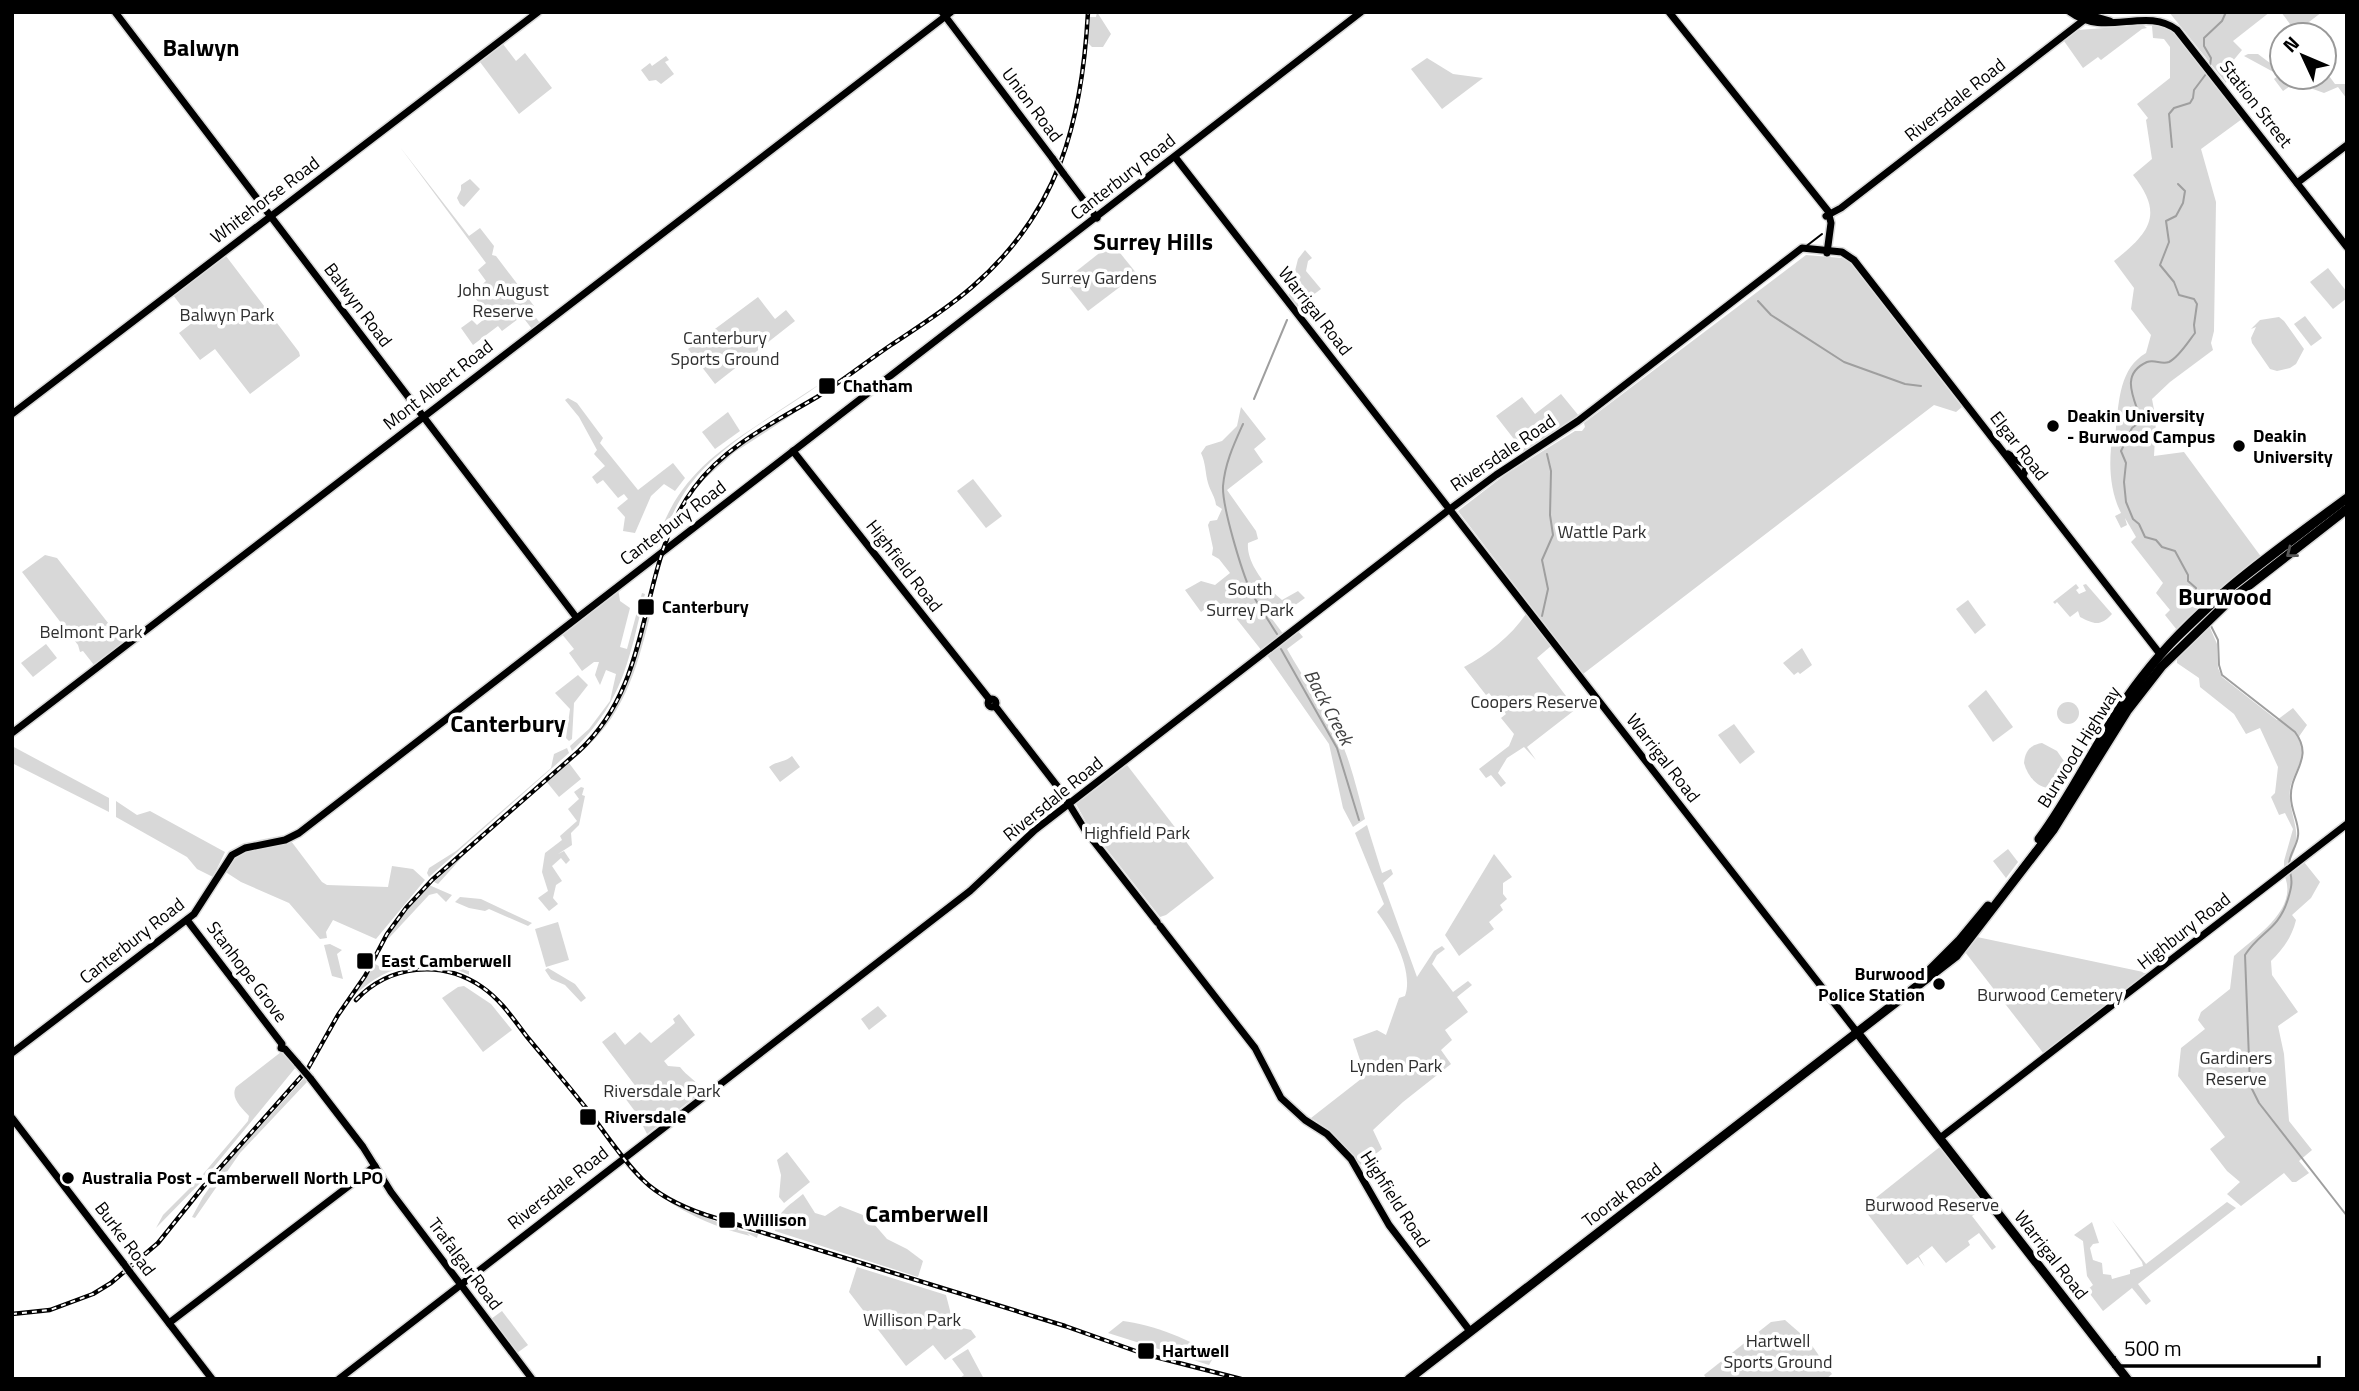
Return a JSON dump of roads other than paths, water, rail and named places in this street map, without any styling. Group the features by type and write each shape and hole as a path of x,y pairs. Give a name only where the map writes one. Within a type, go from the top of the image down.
{"highway":[{"name":"Burwood Highway","path":"2051,827 2061,804 2118,711 2164,654 2212,616 2270,562 2347,498"},
{"name":"Burwood Highway","path":"2270,562 2347,509"},
{"name":"Burwood Highway","path":"1856,1033 1926,978 1980,928 1993,905 2075,797 2164,654"},
{"path":"2061,804 2070,796 2075,797"},
{"name":"Burwood Highway","path":"1957,950 1966,933 1993,905"},
{"path":"1966,933 1980,928"},
{"name":"Warrigal Road","path":"1856,1033 2127,1379"},
{"name":"Toorak Road","path":"1409,1379 1856,1033"}],"main road":[{"name":"Balwyn Road","path":"115,12 576,617"},
{"name":"Whitehorse Road","path":"12,414 538,12"},
{"name":"Canterbury Road","path":"12,1053 187,920 199,908 223,865 241,849 285,840 299,833 1361,12"},
{"path":"1669,12 1820,204 1828,217 1825,248"},
{"path":"2073,29 2076,22 2074,13"},
{"name":"Station Street","path":"2074,13 2101,24 2155,21 2167,23 2181,33 2347,247"},
{"name":"Union Road","path":"946,14 1097,218"},
{"name":"Mont Albert Road","path":"12,733 946,14"},
{"name":"Station Street","path":"2086,18 2118,23"},
{"name":"Riversdale Road","path":"1828,217 2086,18"},
{"path":"2073,29 2101,24"},
{"path":"2297,183 2347,145"},
{"name":"Warrigal Road","path":"1175,157 1856,1033"},
{"name":"Riversdale Road","path":"339,1379 970,891 1031,833 1450,509 1578,421 1794,254 1825,248"},
{"name":"Elgar Road","path":"1825,248 1847,253 1852,258 2153,645 2164,654"},
{"name":"Highfield Road","path":"793,451 992,703 1069,804 1085,830 1255,1048 1281,1098 1305,1120 1327,1134 1351,1159 1389,1225 1470,1331"},
{"path":"2004,452 2027,461 2023,476"},
{"name":"Highbury Road","path":"1940,1138 2347,824"},
{"name":"Stanhope Grove","path":"187,920 375,1166"},
{"name":"Burke Road","path":"12,1118 212,1379"},
{"path":"169,1323 375,1166"},
{"name":"Trafalgar Road","path":"375,1166 391,1192 532,1379"}],"waterway":[{"path":"2210,66 2211,58 2204,46 2204,38 2222,21 2226,12"},
{"path":"2172,147 2169,114 2174,108 2190,103 2194,90 2206,74"},
{"path":"2178,184 2185,191 2183,203 2176,216 2166,221 2169,242 2160,265 2174,282 2179,295 2194,299 2197,304 2195,333 2173,360 2166,363 2147,362 2133,374 2131,389 2141,421 2132,428 2121,451 2126,463 2126,502 2133,519 2139,524 2145,537 2175,551 2188,575 2188,581 2196,588 2195,593 2200,604"},
{"path":"1758,301 1771,315 1844,362 1905,384 1921,386"},
{"name":"Back Creek","path":"1254,399 1287,320"},
{"name":"Back Creek","path":"1243,424 1233,446 1224,478 1226,509 1247,583 1277,634"},
{"path":"1542,616 1548,589 1542,560 1553,535 1550,515 1551,471 1547,454"},
{"path":"2210,624 2218,640 2222,675 2295,732 2303,750 2291,789 2298,836 2289,867"},
{"name":"Back Creek","path":"1281,649 1337,748 1359,820"},
{"path":"2290,872 2291,889 2284,910 2245,955 2250,1085 2259,1103 2347,1216"}],"tram line":[{"path":"12,415 539,12"},
{"path":"340,1379 968,893 1036,831 1454,507 1496,475 1578,422 1822,234"},
{"path":"1407,1379 1767,1102 1949,957 1970,934 2051,827 2120,714 2165,653 2226,595 2347,502"},
{"path":"12,1117 212,1379"}],"railway":[{"path":"12,1314 50,1310 93,1294 111,1283 158,1243 203,1187 307,1070 338,1015 365,976 387,934 406,908 432,880 579,751 604,722 622,690 635,657 662,552 675,519 706,473 751,436 826,391 943,310 1002,258 1026,228 1060,163 1072,128 1080,91 1088,12"},
{"path":"356,1000 369,988 400,973 433,970 466,978 489,992 501,1004 634,1171 672,1201 706,1215 1065,1326 1144,1354 1241,1379"}],"place":[{"name":"Chatham","path":"827,386"},
{"name":"Deakin University - Burwood Campus","path":"2053,426"},
{"name":"Deakin University","path":"2239,446"},
{"name":"Canterbury","path":"646,607"},
{"name":"East Camberwell","path":"365,961"},
{"name":"Burwood Police Station","path":"1939,984"},
{"name":"Riversdale","path":"588,1117"},
{"name":"Australia Post - Camberwell North LPO","path":"68,1178"},
{"name":"Willison","path":"727,1220"},
{"name":"Hartwell","path":"1146,1351"}],"district":[{"name":"Balwyn","path":"201,48"},
{"name":"Surrey Hills","path":"1153,242"},
{"name":"Burwood","path":"2225,597"},
{"name":"Canterbury","path":"508,724"},
{"name":"Camberwell","path":"927,1214"}],"park label":[{"name":"Surrey Gardens","path":"1099,278"},
{"name":"John August Reserve","path":"503,300"},
{"name":"Balwyn Park","path":"227,315"},
{"name":"Canterbury Sports Ground","path":"725,348"},
{"name":"Wattle Park","path":"1602,532"},
{"name":"South Surrey Park","path":"1250,599"},
{"name":"Belmont Park","path":"91,632"},
{"name":"Coopers Reserve","path":"1534,702"},
{"name":"Highfield Park","path":"1137,833"},
{"name":"Burwood Cemetery","path":"2050,995"},
{"name":"Lynden Park","path":"1396,1066"},
{"name":"Gardiners Reserve","path":"2236,1068"},
{"name":"Riversdale Park","path":"662,1091"},
{"name":"Burwood Reserve","path":"1932,1205"},
{"name":"Willison Park","path":"912,1320"},
{"name":"Hartwell Sports Ground","path":"1778,1351"}]}
